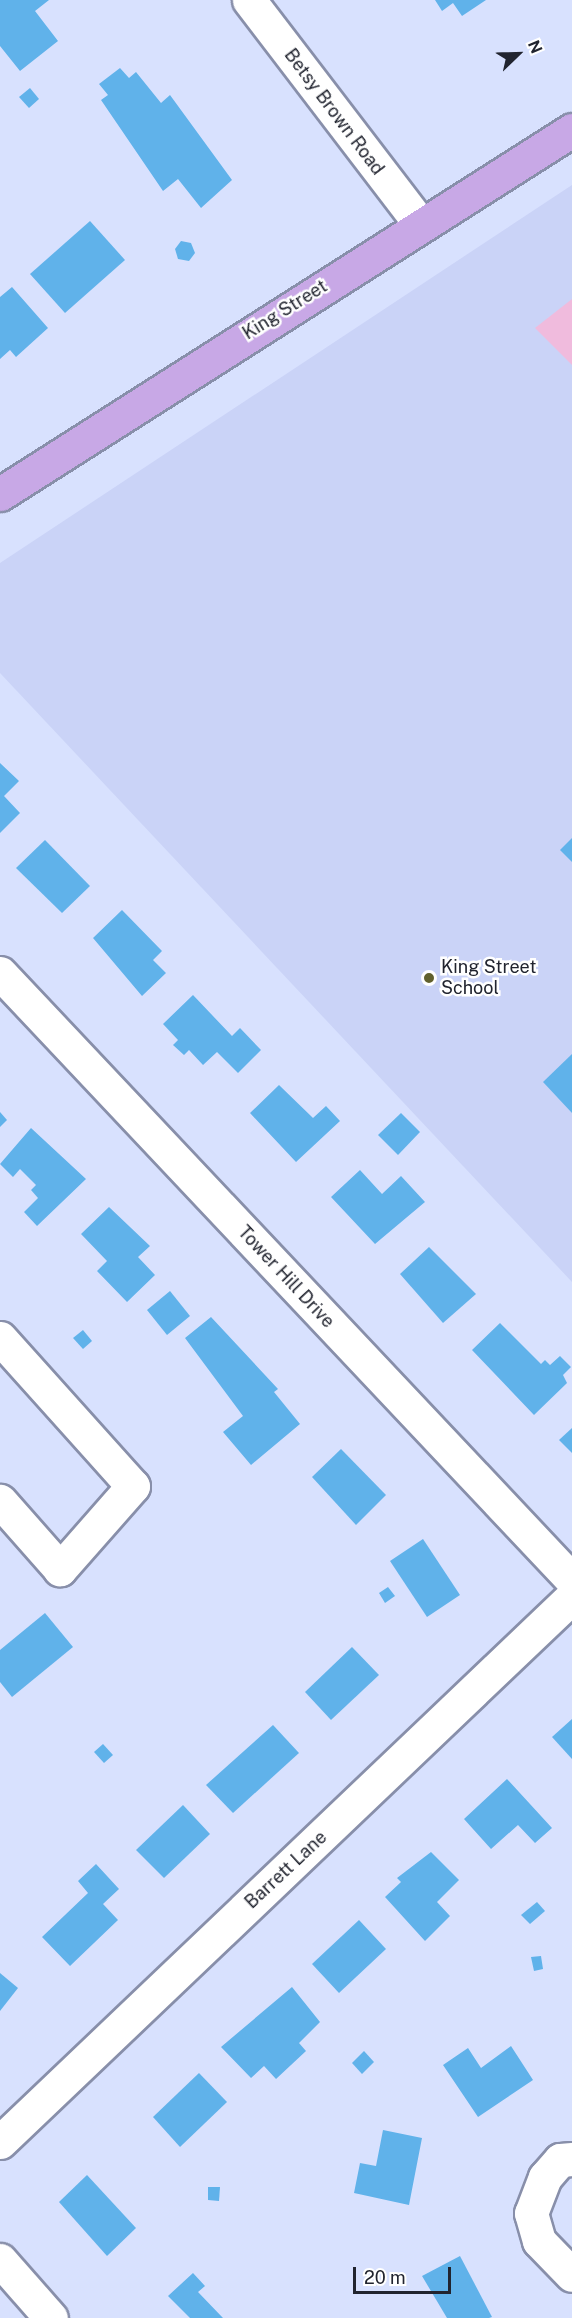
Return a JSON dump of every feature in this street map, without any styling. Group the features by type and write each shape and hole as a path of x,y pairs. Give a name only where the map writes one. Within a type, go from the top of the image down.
{"main road":[{"name":"King Street","path":"0,494 420,224 572,130"}],"street":[{"name":"Betsy Brown Road","path":"249,0 420,224"},
{"name":"Tower Hill Drive","path":"0,973 572,1580"},
{"path":"0,1338 133,1486 60,1569 0,1501"},
{"name":"Barrett Lane","path":"0,2142 572,1597"},
{"path":"572,2159 560,2160 545,2177 531,2213 539,2241 572,2275"},
{"path":"0,2260 51,2318"}],"shaded area":[{"name":"King Street School","path":"572,185 572,1282 0,673 0,563"},
{"path":"572,299 572,365 535,328"}],"building":[{"path":"0,0 49,0 35,11 58,41 20,71 0,46"},
{"path":"435,0 486,0 462,16 453,3 442,11"},
{"path":"120,68 129,78 136,72 161,103 170,95 232,180 201,208 178,179 163,191 101,100 108,95 99,84"},
{"path":"30,88 39,99 29,108 19,97"},
{"path":"90,221 125,260 65,313 30,274"},
{"path":"181,241 191,243 195,253 189,261 178,259 175,249"},
{"path":"12,287 48,328 16,357 10,350 0,359 0,297"},
{"path":"0,763 19,781 4,796 20,813 0,833"},
{"path":"572,838 572,862 560,850"},
{"path":"45,840 90,886 62,913 16,868"},
{"path":"122,910 162,951 153,960 166,973 142,996 93,938"},
{"path":"193,995 232,1036 240,1028 261,1050 238,1073 217,1052 203,1065 189,1050 184,1055 173,1045 178,1040 163,1024"},
{"path":"572,1054 572,1113 543,1082"},
{"path":"279,1085 313,1118 326,1106 340,1121 296,1162 250,1113"},
{"path":"0,1112 7,1120 0,1127"},
{"path":"401,1113 420,1132 398,1155 378,1135"},
{"path":"31,1128 86,1179 37,1226 24,1212 38,1198 31,1190 36,1185 20,1169 13,1177 0,1164"},
{"path":"360,1170 382,1194 401,1176 425,1202 375,1244 331,1197"},
{"path":"109,1207 150,1246 138,1257 155,1275 127,1302 97,1271 107,1261 81,1234"},
{"path":"429,1247 476,1294 443,1323 400,1274"},
{"path":"170,1291 190,1316 167,1335 147,1310"},
{"path":"211,1317 278,1389 274,1392 300,1424 251,1465 223,1432 243,1416 185,1338"},
{"path":"500,1323 541,1364 545,1360 550,1365 560,1356 571,1367 563,1375 567,1383 534,1415 472,1350"},
{"path":"83,1330 92,1341 83,1349 73,1338"},
{"path":"572,1428 572,1453 559,1440"},
{"path":"341,1449 386,1495 356,1525 312,1477"},
{"path":"423,1539 460,1595 427,1617 390,1561"},
{"path":"388,1587 395,1596 385,1603 379,1593"},
{"path":"45,1613 73,1647 12,1697 0,1682 0,1650"},
{"path":"352,1647 379,1675 331,1720 305,1692"},
{"path":"572,1719 572,1759 552,1737"},
{"path":"273,1725 299,1753 233,1813 206,1785"},
{"path":"103,1744 113,1755 104,1763 94,1752"},
{"path":"507,1779 552,1828 535,1843 518,1825 491,1849 464,1819"},
{"path":"183,1805 210,1834 164,1878 136,1850"},
{"path":"431,1852 459,1880 437,1902 450,1916 425,1941 385,1897 401,1882 397,1878"},
{"path":"96,1864 119,1889 103,1904 118,1920 70,1966 42,1937 88,1893 78,1881"},
{"path":"537,1902 545,1911 530,1924 521,1915"},
{"path":"359,1920 386,1949 339,1993 312,1964"},
{"path":"541,1956 543,1969 534,1971 531,1957"},
{"path":"0,1973 18,1988 0,2011"},
{"path":"292,1987 320,2022 299,2043 306,2051 276,2079 264,2066 251,2078 221,2047"},
{"path":"511,2046 533,2080 478,2117 443,2065 468,2048 481,2068"},
{"path":"364,2051 374,2062 362,2074 352,2063"},
{"path":"199,2073 227,2102 180,2147 153,2117"},
{"path":"383,2130 422,2138 409,2205 354,2193 360,2163 376,2166"},
{"path":"87,2175 136,2228 107,2256 59,2202"},
{"path":"208,2187 220,2187 219,2201 208,2200"},
{"path":"460,2256 492,2317 447,2318 422,2276"},
{"path":"193,2273 205,2286 198,2292 223,2318 190,2318 168,2296"}],"place":[{"name":"King Street School","path":"429,978"}]}
